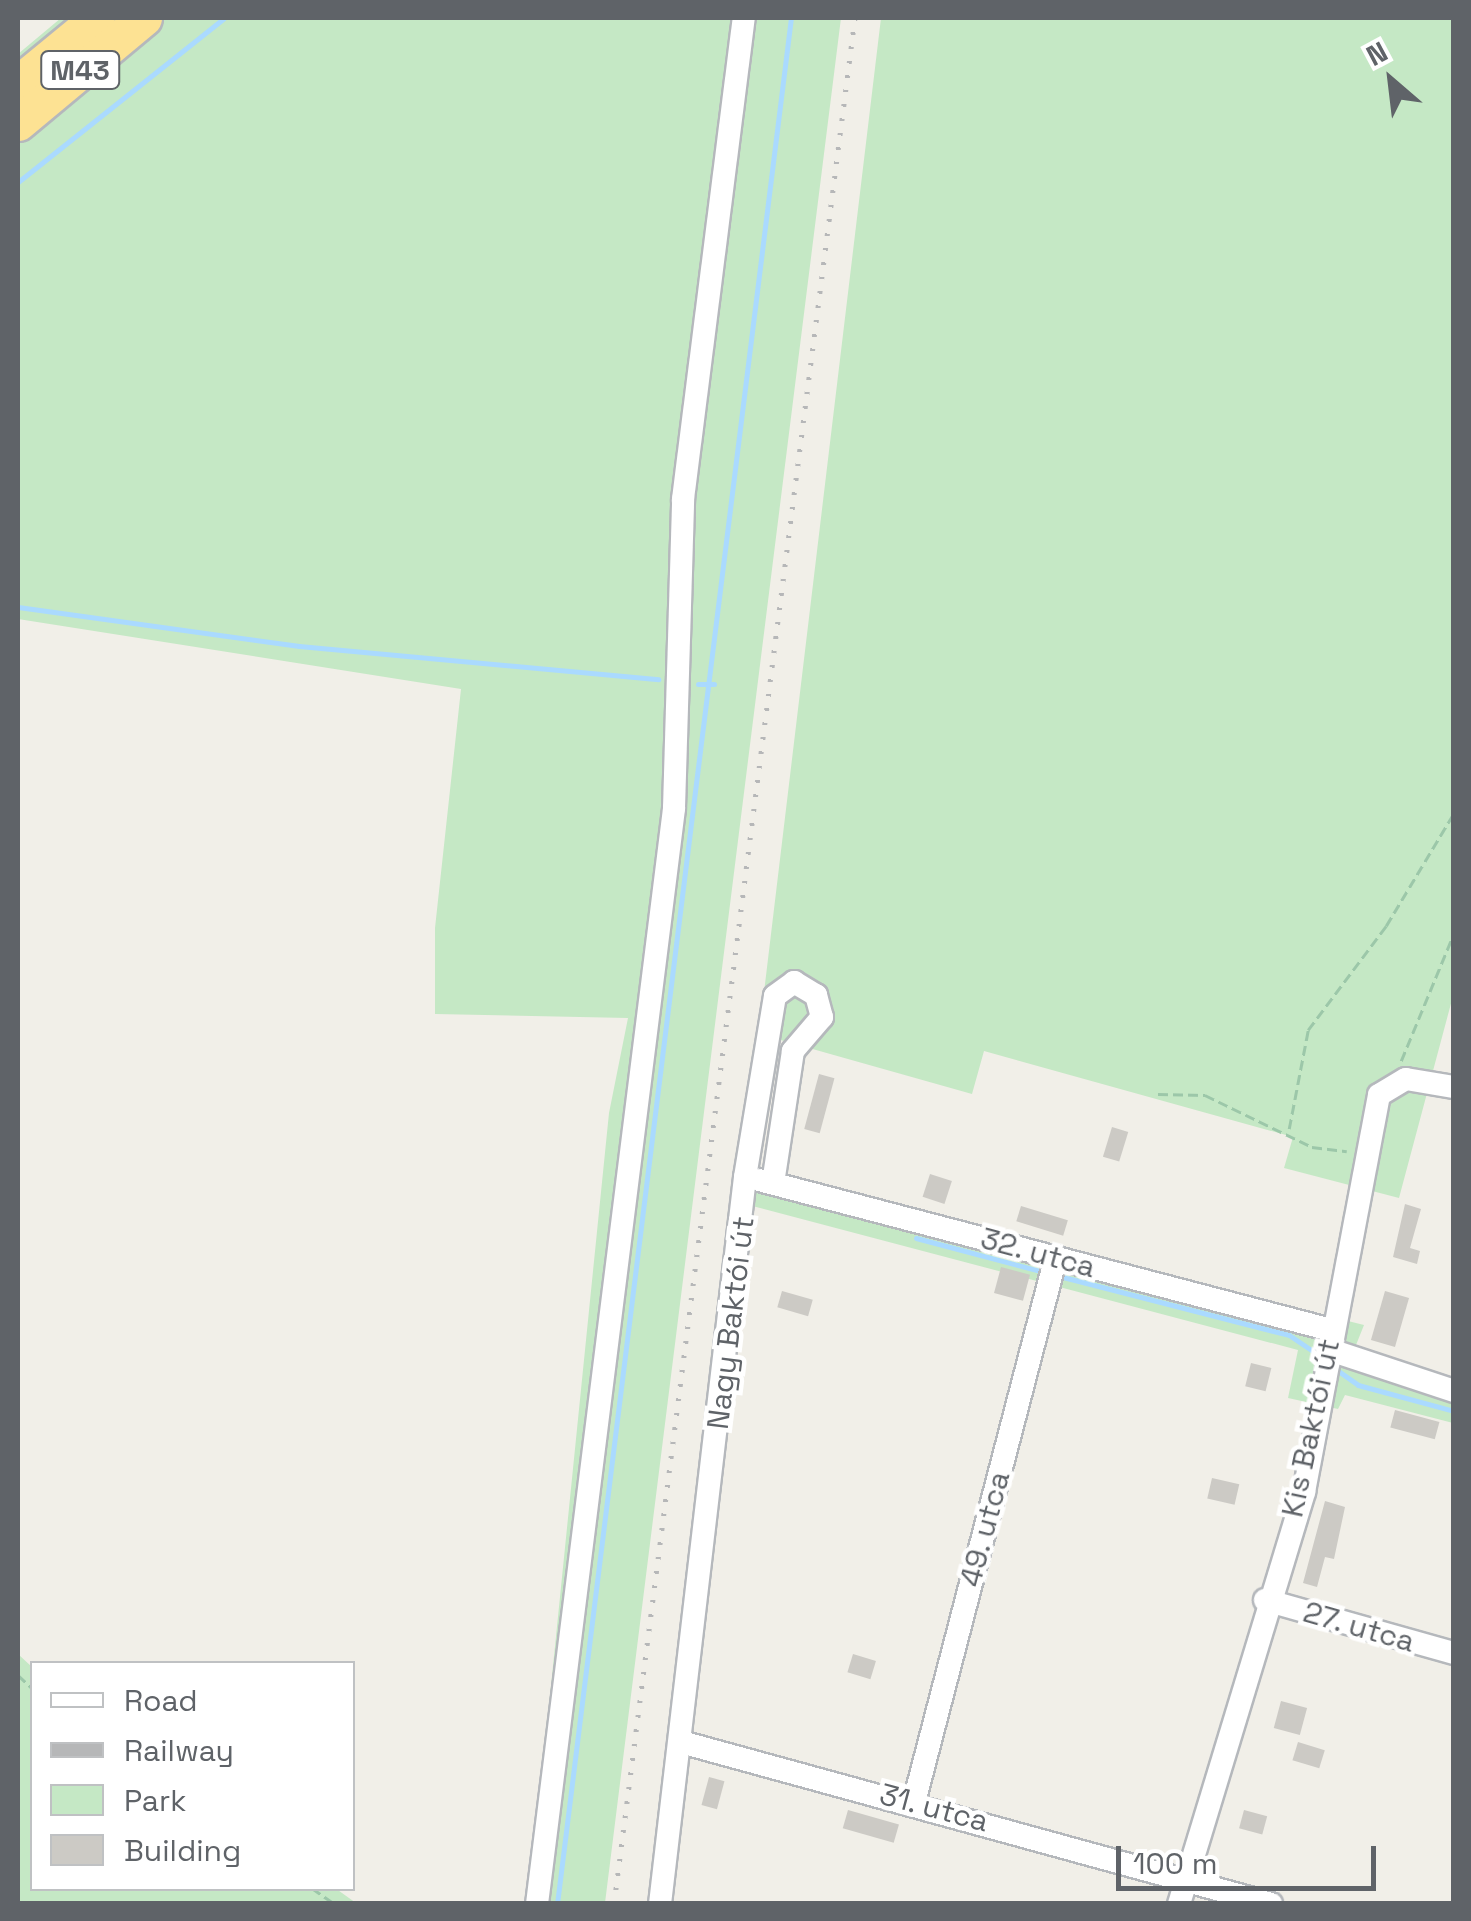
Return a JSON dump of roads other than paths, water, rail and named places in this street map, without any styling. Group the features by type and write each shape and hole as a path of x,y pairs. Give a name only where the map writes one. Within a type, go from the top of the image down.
{"highway":[{"name":"M43","path":"18,83 97,18"},
{"name":"M43","path":"18,123 144,18"}],"street":[{"path":"536,1904 674,808 682,500 744,18"},
{"name":"Nagy Baktói út","path":"660,1904 746,1176 773,1005 779,987 794,982 816,995 822,1018 793,1052 773,1184"},
{"name":"Kis Baktói út","path":"1178,1904 1265,1600 1304,1492 1329,1339 1363,1212 1379,1095 1400,1080 1454,1086"},
{"name":"32. utca","path":"746,1176 1056,1257 1329,1339 1454,1391"},
{"name":"49. utca","path":"914,1802 1056,1257"},
{"name":"27. utca","path":"1265,1600 1454,1653"},
{"name":"31. utca","path":"681,1742 914,1802 1271,1904"}],"waterway":[{"path":"18,182 224,18"},
{"path":"557,1904 791,18"},
{"path":"18,607 299,646 658,679"},
{"path":"698,684 714,684"},
{"path":"916,1238 1044,1272"},
{"path":"1059,1276 1289,1335 1313,1351"},
{"path":"1334,1368 1358,1385 1454,1411"}],"railway":[{"path":"614,1904 855,18"}]}
